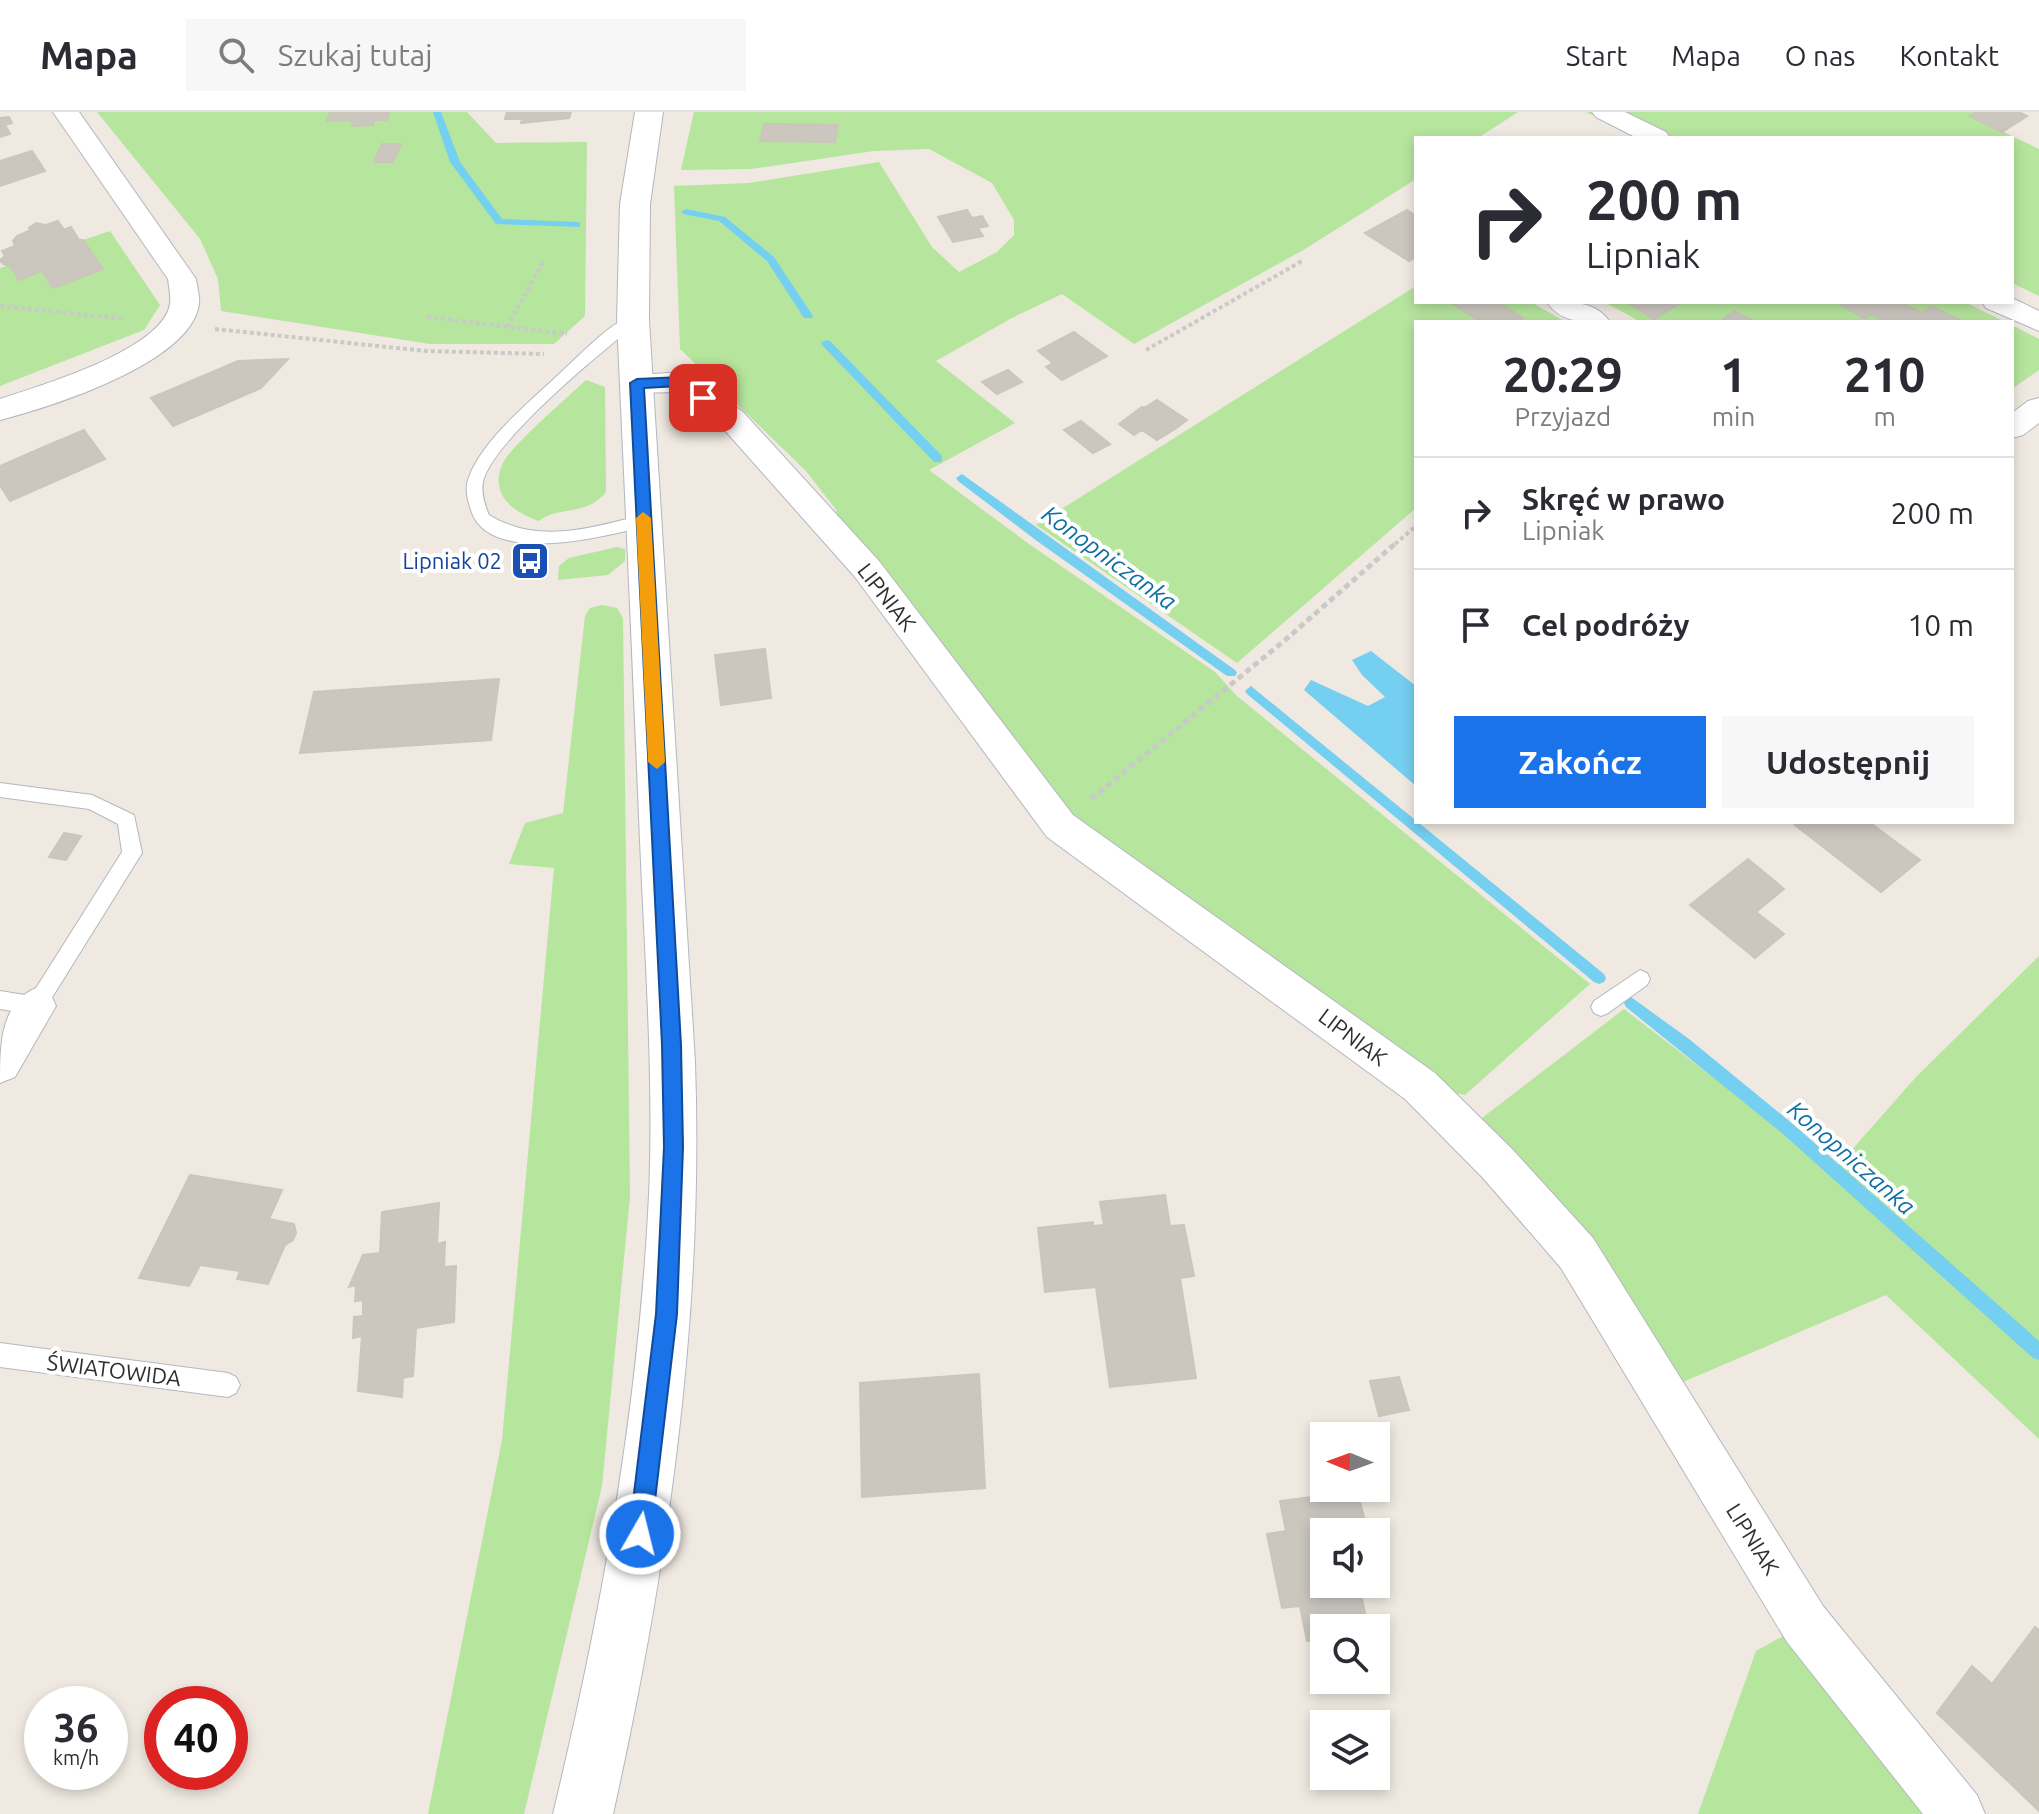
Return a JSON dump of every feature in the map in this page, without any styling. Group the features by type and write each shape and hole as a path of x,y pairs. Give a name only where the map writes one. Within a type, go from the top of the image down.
{"street":[{"path":"0,410 140,356 168,335 186,306 187,291 182,279 66,112"},
{"path":"583,1814 621,1640 640,1534 662,1362 673,1207 671,1045 633,320 635,204 649,112"},
{"path":"1605,112 1653,136"},
{"path":"1564,304 1592,320"},
{"path":"2000,304 2039,322"},
{"name":"LIPNIAK","path":"637,383 682,382 732,419 867,569 1060,826 1420,1086 1498,1164 1577,1253 1805,1624 1958,1814"},
{"path":"2014,427 2039,408"},
{"path":"0,1064 18,1003"}],"lane":[{"path":"633,320 611,336 500,442 476,478 474,492 482,518 517,537 557,539 643,521"},
{"path":"0,790 92,802 127,820 132,853 18,1003"},
{"path":"1601,1007 1640,979"},
{"name":"ŚWIATOWIDA","path":"0,1355 228,1385"}],"path":[{"path":"507,327 544,260"},
{"path":"1146,350 1302,261"},
{"path":"0,306 127,319"},
{"path":"427,317 574,335"},
{"path":"208,328 426,351 554,354"},
{"path":"1060,826 1284,641 1414,528"}],"green space":[{"path":"97,112 467,112 496,143 587,142 585,316 554,344 430,344 221,311 218,279 200,239"},
{"path":"694,112 1518,112 1481,136 1414,136 1414,180 1305,249 1134,344 1062,294 936,361 1015,423 929,470 1029,544 1215,672 1237,696 1590,984 1465,1095 1420,1086 1060,826 823,518 837,511 806,471 680,349 674,186 749,183 879,162 932,247 959,272 997,252 1014,235 1014,220 992,183 929,149 874,151 751,169 681,170"},
{"path":"1586,112 1976,112 1970,116 2012,136 1636,136"},
{"path":"2014,137 2039,149 2039,296 2014,284"},
{"path":"110,231 160,305 144,330 0,386 0,268"},
{"path":"1414,287 1414,304 1534,304 1562,320 1414,320 1414,510 1237,663 1036,525"},
{"path":"1608,304 1969,304 2001,320 1637,320"},
{"path":"2014,326 2039,339 2039,370 2014,388"},
{"path":"586,380 605,387 606,492 589,505 546,516 539,521 521,513 506,501 501,493 499,474 516,446"},
{"path":"617,547 625,549 625,561 608,575 558,580 559,566 569,558"},
{"path":"602,605 617,608 623,618 630,1196 602,1486 524,1814 428,1814 502,1440 554,868 509,864 525,823 563,813 585,616 590,608"},
{"path":"2039,956 2039,1439 1886,1295 1683,1382 1589,1244 1478,1121 1624,1009 1834,1170 1916,1077"},
{"path":"1805,1624 1968,1814 1698,1814 1756,1651"}],"water":[{"path":"1371,651 1414,684 1414,784 1304,690 1311,680 1368,706 1385,697 1362,675 1352,660"}],"building":[{"path":"330,112 389,112 387,120 374,120 373,125 352,126 354,120 327,121"},
{"path":"507,112 571,112 569,118 521,123 522,119 505,119"},
{"path":"1976,112 2019,112 2027,116 2002,132 1969,116"},
{"path":"9,117 12,123 5,125 10,134 0,137 0,118"},
{"path":"764,124 838,125 835,142 760,141"},
{"path":"382,144 401,144 393,162 374,162"},
{"path":"32,151 45,171 0,186 0,161"},
{"path":"967,210 972,218 982,216 988,226 978,228 983,236 953,242 938,217"},
{"path":"1407,210 1414,215 1414,258 1409,261 1365,233"},
{"path":"58,221 64,230 71,227 79,240 83,240 10,266 0,260 5,256 2,251 15,246 13,241 17,236 31,230 29,228 36,223 46,225"},
{"path":"83,240 103,269 53,288 42,271 19,280 10,266"},
{"path":"1453,304 1501,304 1523,318 1520,320 1478,320"},
{"path":"1630,304 1679,304 1654,319"},
{"path":"1839,304 1906,305 1888,320 1870,314 1865,319"},
{"path":"1906,305 1922,313 1931,306 1960,320 1888,320"},
{"path":"1734,311 1751,320 1723,320"},
{"path":"1074,332 1107,356 1062,380 1046,367 1053,363 1038,351"},
{"path":"288,359 261,388 222,405 203,376 238,361"},
{"path":"1008,370 1022,382 997,394 982,382"},
{"path":"203,376 222,405 173,426 151,398"},
{"path":"1157,400 1187,420 1175,429 1144,408"},
{"path":"1142,407 1175,429 1157,440 1142,430 1134,435 1119,424"},
{"path":"1081,421 1110,444 1093,453 1064,430"},
{"path":"84,430 105,459 60,479 39,449"},
{"path":"39,449 60,479 10,501 0,485 0,466"},
{"path":"765,649 771,698 721,705 715,655"},
{"path":"499,679 491,740 300,753 314,692"},
{"path":"1872,824 1920,860 1881,892 1795,825"},
{"path":"64,833 81,836 66,860 49,857"},
{"path":"1748,859 1784,889 1756,912 1784,934 1755,958 1690,905"},
{"path":"190,1175 282,1190 269,1219 294,1224 296,1233 293,1240 285,1245 268,1284 237,1279 240,1271 200,1265 189,1286 139,1278"},
{"path":"1165,1195 1170,1226 1184,1225 1194,1276 1180,1278 1196,1378 1110,1387 1096,1287 1045,1292 1038,1228 1093,1222 1093,1226 1104,1225 1100,1202"},
{"path":"439,1203 437,1244 445,1242 444,1267 456,1266 454,1322 416,1328 413,1376 403,1378 402,1397 358,1391 362,1336 353,1338 354,1317 363,1316 363,1300 355,1301 356,1285 349,1287 363,1255 380,1253 382,1212"},
{"path":"979,1374 985,1488 862,1497 860,1383"},
{"path":"1399,1377 1409,1410 1379,1416 1370,1381"},
{"path":"1310,1497 1310,1502 1360,1502 1364,1518 1310,1518 1310,1598 1362,1598 1365,1614 1310,1614 1310,1641 1307,1641 1300,1606 1282,1608 1267,1534 1286,1531 1280,1501"},
{"path":"2035,1627 2039,1630 2039,1811 1937,1713 1972,1666 1992,1684"}],"waterway":[{"name":"Konopniczanka","path":"437,112 455,162 499,222 577,225"},
{"name":"Konopniczanka","path":"686,212 722,219 771,259 808,316"},
{"name":"Konopniczanka","path":"826,343 938,459"},
{"name":"Konopniczanka","path":"962,478 1231,673"},
{"name":"Konopniczanka","path":"1251,691 1599,978"},
{"name":"Konopniczanka","path":"1631,1003 1788,1129 2039,1352"}],"slow traffic":[{"path":"643,518 657,762"}],"place":[{"name":"Lipniak 02","path":"530,561"}],"route":[{"path":"640,1534 667,1314 674,1147 637,383 682,382 703,398"}]}
